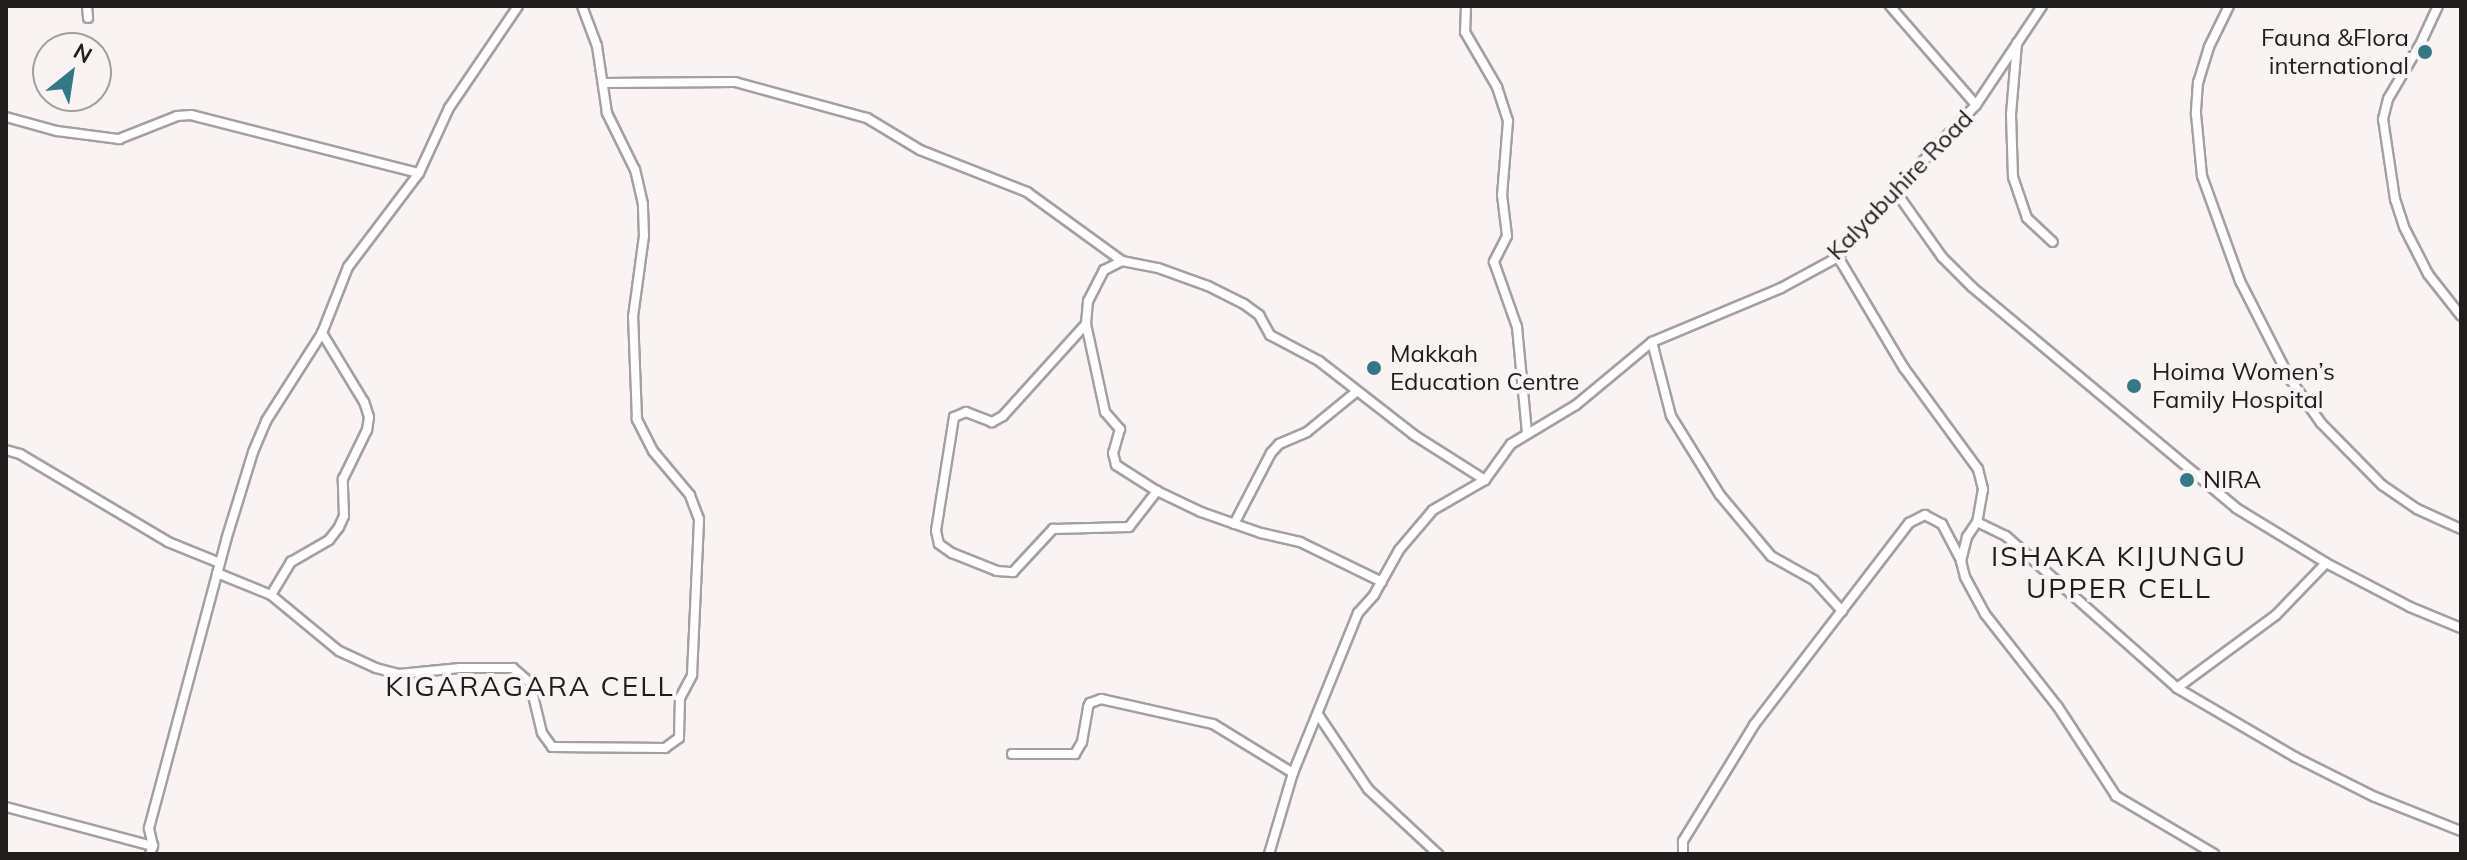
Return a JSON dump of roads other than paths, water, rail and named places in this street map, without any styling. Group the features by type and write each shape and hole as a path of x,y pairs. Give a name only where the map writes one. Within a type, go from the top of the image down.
{"street":[{"path":"87,6 88,18"},
{"path":"6,807 152,850 149,828 217,573 253,452 266,421 322,333 348,267 419,173 449,108 518,6"},
{"path":"217,573 271,595 339,651 376,668 399,674 460,668 513,668 530,683 542,733 552,747 665,748 679,738 680,698 692,675 699,519 690,495 653,451 637,419 633,317 644,236 643,204 635,170 607,113 605,83 582,6"},
{"path":"1466,6 1465,32 1497,87 1508,121 1502,195 1507,236 1494,262 1517,327 1527,432"},
{"name":"Kalyabuhire Road","path":"1485,480 1511,444 1576,405 1652,342 1781,288 1838,257 1976,105 2042,6"},
{"path":"2229,6 2198,82 2196,114 2202,176 2240,281 2290,379 2321,423 2382,485 2417,509 2461,529"},
{"path":"2438,6 2422,41 2388,99 2383,119 2395,199 2404,227 2428,274 2461,316"},
{"path":"1895,8 1976,105"},
{"path":"2017,42 2011,114 2013,177 2027,218 2053,242"},
{"path":"605,83 735,82 867,118 920,150 1035,197 1122,261 1158,268 1226,294 1259,315 1270,335 1319,361 1414,435 1485,480 1433,510 1399,550 1382,582 1358,613 1319,716 1293,773 1269,854"},
{"path":"6,117 57,131 119,139 177,116 191,115 419,173"},
{"path":"1896,192 1942,257 1994,306 2236,508 2326,563 2410,607 2461,628"},
{"path":"1838,257 1904,368 1978,469 1983,489 1977,522 1967,537 1961,561"},
{"path":"1122,261 1104,270 1088,301 1086,324 1105,412 1120,429 1114,461 1157,491 1234,524 1300,542 1382,582"},
{"path":"1086,324 1003,416 992,422 966,412 954,417 936,531 939,544 952,553 997,571 1013,572 1023,565 1053,529 1129,527 1157,491"},
{"path":"271,595 291,562 329,540 339,527 344,516 343,479 367,430 369,417 364,402 322,333"},
{"path":"1652,342 1671,416 1720,495 1771,556 1814,580 1842,611"},
{"path":"1234,524 1279,444 1307,432 1356,392"},
{"path":"6,450 20,454 168,542 220,563"},
{"path":"1683,854 1683,841 1733,756 1778,690 1887,549 1916,517 1925,515 1942,524 1985,614 2058,707 2107,786 2127,805 2214,854"},
{"path":"1977,522 2006,536 2177,688 2295,757 2375,797 2461,831"},
{"path":"2177,688 2286,607 2326,563"},
{"path":"1012,754 1075,754 1082,742 1088,707 1101,699 1213,724 1293,773"},
{"path":"1319,716 1368,789 1438,854"}],"place":[{"name":"Fauna &Flora international","path":"2425,52"},
{"name":"Makkah Education Centre","path":"1374,368"},
{"name":"Hoima Women’s Family Hospital","path":"2134,386"},
{"name":"NIRA","path":"2187,480"}],"district":[{"name":"ISHAKA KIJUNGU UPPER CELL","path":"2119,572"},
{"name":"KIGARAGARA CELL","path":"530,686"}]}
